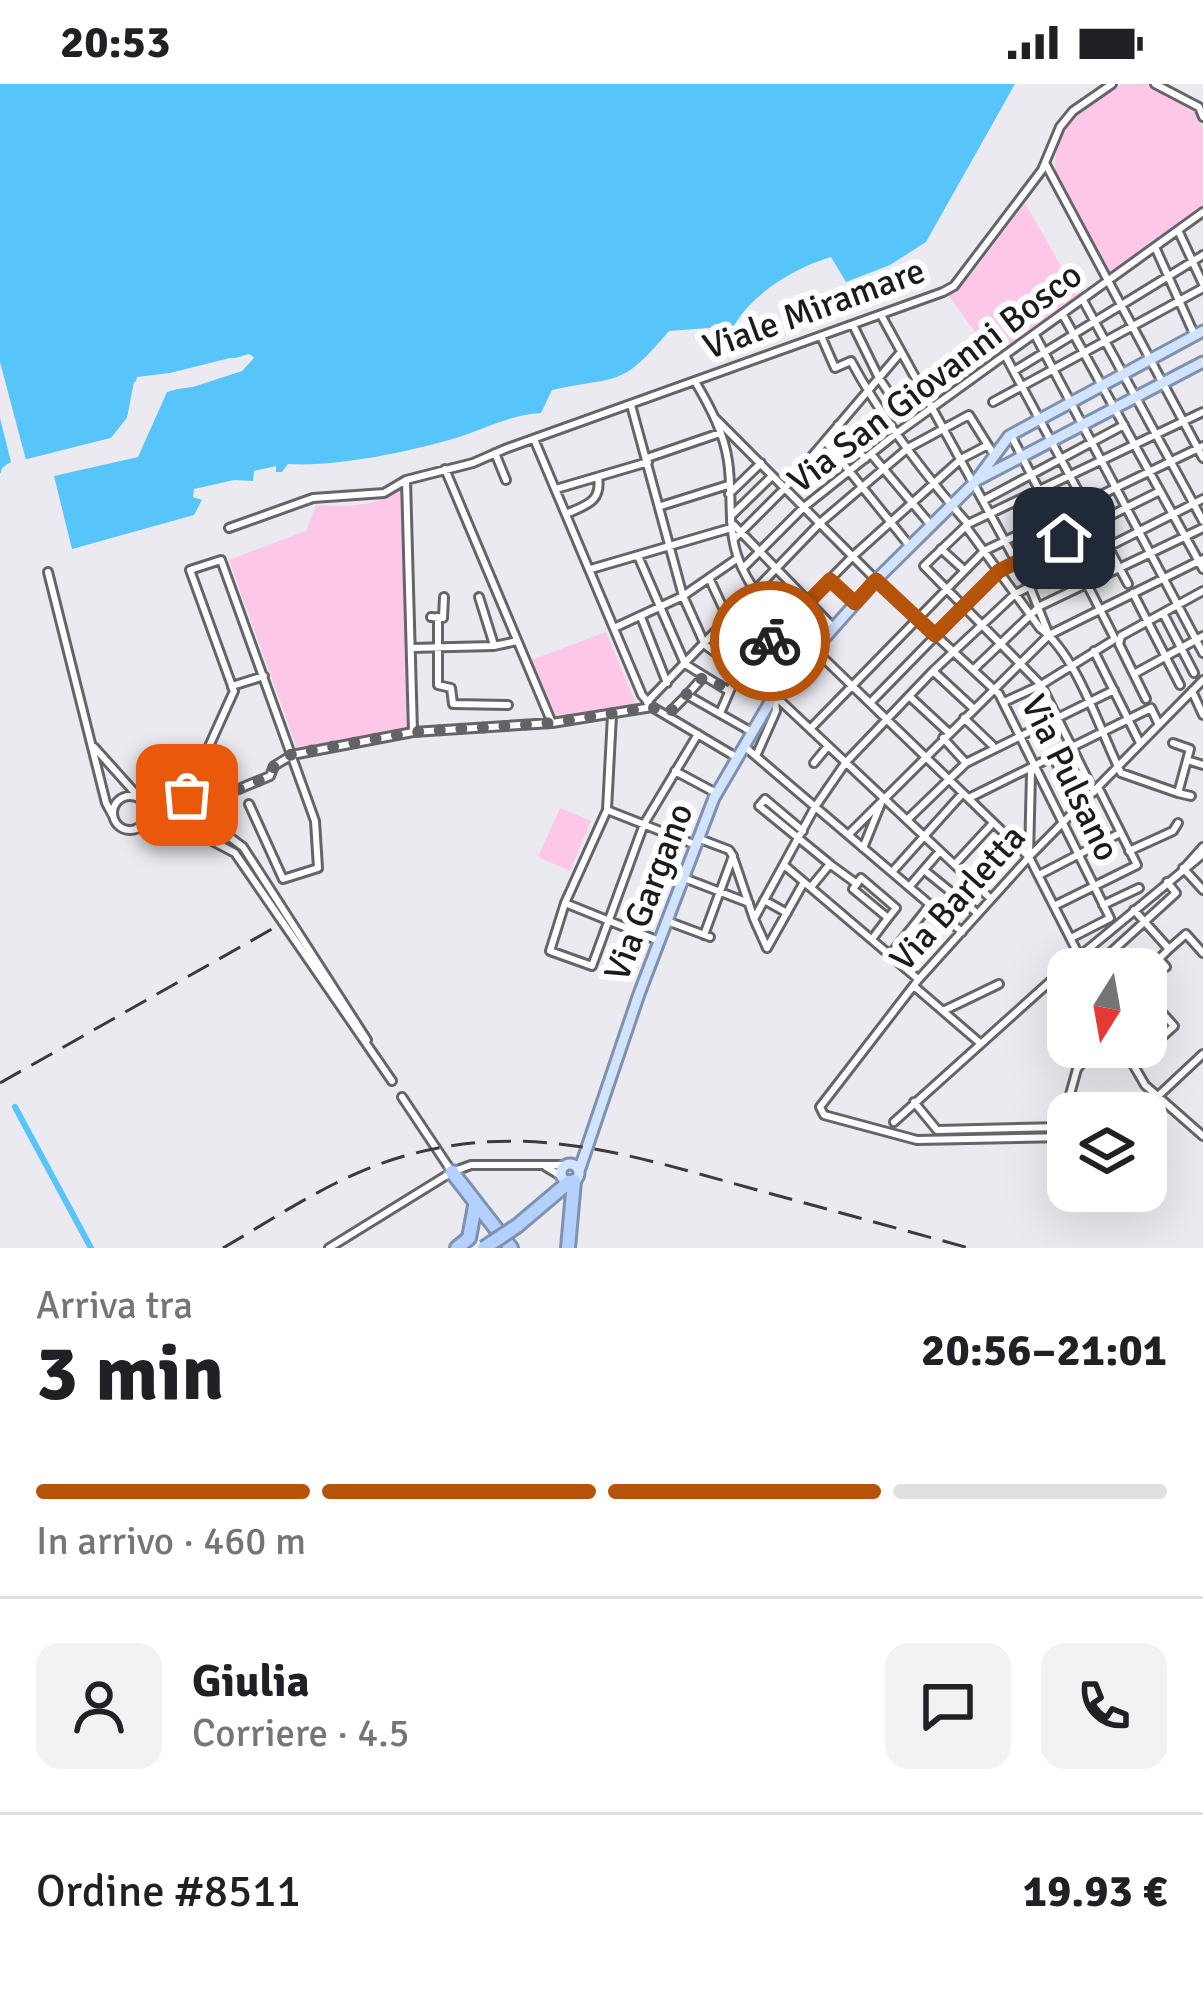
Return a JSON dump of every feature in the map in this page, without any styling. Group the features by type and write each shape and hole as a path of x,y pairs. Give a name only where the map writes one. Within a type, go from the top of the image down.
{"highway":[{"path":"452,1172 507,1248"},
{"path":"452,1172 507,1248"},
{"path":"484,1248 555,1196 569,1174"},
{"path":"568,1248 569,1174"},
{"path":"458,1248 469,1238 475,1206"}],"main road":[{"path":"1199,333 1203,360 974,482 1010,436 1199,333"},
{"name":"Via Gargano","path":"569,1174 597,1118 716,793 736,757 774,695 812,650 974,482"}],"street":[{"name":"Viale Miramare","path":"229,528 313,498 384,494 406,480 473,464 954,286 1045,163 1073,111 1112,84"},
{"path":"1155,84 1201,104 1203,117"},
{"path":"1045,163 1203,458"},
{"name":"Via San Giovanni Bosco","path":"743,568 804,507 897,433 1203,212"},
{"path":"993,402 1203,286 1178,230"},
{"path":"1155,247 1199,333"},
{"path":"1013,370 1203,254"},
{"path":"973,670 1040,606 1203,525 1084,302"},
{"path":"880,315 991,512 1040,606 1049,635"},
{"path":"848,835 1049,635 1131,588 1202,563 1063,315"},
{"path":"853,325 899,408"},
{"path":"1035,335 1163,578 1200,638 1203,652"},
{"path":"821,337 835,368 851,362 867,392 1070,665 1118,767 1127,778 1191,796"},
{"path":"734,539 785,488 901,352"},
{"path":"1006,356 1180,685"},
{"path":"695,381 715,418 728,460 737,558 756,592 785,626 1029,857 1076,948"},
{"path":"890,415 917,395"},
{"path":"631,404 683,596 705,645 774,695 992,899"},
{"path":"1054,905 1137,865 1041,686 924,566 968,524 1203,412"},
{"path":"249,804 284,879 318,868 314,821 289,756 221,560 190,570 234,691 189,797 220,809 229,793 270,776 274,766 289,756 413,732 551,723 649,705 820,523 908,448 969,415 994,455"},
{"name":"Via Pulsano","path":"715,418 1004,702 1109,917 1071,938"},
{"path":"838,425 930,524"},
{"path":"984,500 1124,425"},
{"path":"556,489 720,433"},
{"path":"535,439 649,705 736,757"},
{"path":"1013,439 1146,699"},
{"path":"825,441 909,545"},
{"path":"720,713 738,672 853,556 962,458 986,446"},
{"path":"810,729 984,550 1200,447"},
{"path":"495,453 506,480"},
{"path":"661,506 729,489 762,463"},
{"path":"445,469 551,723"},
{"path":"566,514 593,502 598,476"},
{"path":"590,570 731,522 772,476"},
{"path":"406,480 413,732"},
{"path":"870,703 999,571 1160,491"},
{"path":"754,920 815,807 846,762 1015,594 1203,500"},
{"path":"731,522 833,627"},
{"path":"941,549 963,568"},
{"path":"638,556 686,664 728,690"},
{"path":"614,628 683,596 737,558"},
{"path":"48,572 113,816 122,828 200,834 235,853 392,1081"},
{"path":"710,580 724,610"},
{"path":"830,580 855,603"},
{"path":"1004,702 1041,686 1203,591"},
{"path":"478,596 494,646"},
{"path":"444,597 443,617 435,617 438,685 451,688 453,704 508,705"},
{"path":"798,613 822,639"},
{"path":"1163,613 1194,674"},
{"path":"641,617 667,683"},
{"path":"1134,674 1200,638"},
{"path":"411,648 494,646 517,640"},
{"path":"1094,651 1140,743"},
{"path":"933,671 974,709"},
{"path":"232,686 264,676"},
{"path":"667,715 704,676"},
{"name":"Via Barletta","path":"1047,1137 917,1140 820,1112 823,1101 916,983 1029,857 1203,680"},
{"path":"907,820 966,763 1114,690"},
{"path":"1192,691 1203,715"},
{"path":"688,694 752,732"},
{"name":"Via Gargano","path":"756,756 776,711 774,695"},
{"path":"909,696 966,763"},
{"path":"892,872 966,796 1150,709 1159,725"},
{"path":"612,715 608,810 565,903 550,951 592,966 644,824 698,734"},
{"path":"964,718 993,747"},
{"path":"1173,743 1190,749 1178,793"},
{"path":"92,744 139,798 147,817 137,828"},
{"path":"743,746 962,932"},
{"path":"814,763 828,746"},
{"path":"1053,757 1078,807"},
{"path":"1187,760 1203,765"},
{"path":"1029,857 1035,766"},
{"path":"675,771 716,793"},
{"path":"113,816 119,799 139,798 219,829 243,848 358,1021 374,1054"},
{"path":"863,848 884,798"},
{"path":"800,835 759,806 765,799 830,864 857,884"},
{"path":"608,810 729,850 767,948 807,884 830,864"},
{"path":"955,864 994,822"},
{"path":"1130,851 1173,831 1178,823"},
{"path":"1039,875 1120,833"},
{"path":"909,887 940,850"},
{"path":"972,880 1002,850"},
{"path":"1092,948 1203,850"},
{"path":"667,921 707,936 733,856"},
{"path":"784,865 890,955 980,1043"},
{"path":"1185,867 1203,890"},
{"path":"924,870 978,914"},
{"path":"683,878 749,902"},
{"path":"872,939 896,908 861,878 853,889 888,918"},
{"path":"1116,948 1176,893 1167,883"},
{"path":"1103,905 1139,888"},
{"path":"764,900 787,913"},
{"path":"565,903 659,940"},
{"path":"890,955 930,905"},
{"path":"1134,910 1169,949"},
{"path":"1167,954 1186,934 1203,953"},
{"path":"943,1011 999,984"},
{"path":"894,1122 1047,987"},
{"path":"1166,1092 1200,1060"},
{"path":"914,1102 938,1130 1061,1127 1078,1068"},
{"path":"1135,1068 1154,1092"},
{"path":"402,1097 452,1172"},
{"path":"1167,1106 1203,1136"},
{"path":"329,1248 471,1165 543,1165 569,1174"}],"shaded area":[{"path":"1122,84 1147,84 1195,111 1203,129 1203,208 1109,276 1055,176 1056,157 1072,119"},
{"path":"1025,203 1068,278 1077,280 1084,291 1003,354 990,353 949,296 971,275"},
{"path":"401,489 407,728 298,751 229,560 306,531 316,505 371,503"},
{"path":"606,632 637,706 556,717 531,660"},
{"path":"560,808 591,821 570,871 538,857"}],"water":[{"path":"0,84 1015,84 926,242 890,265 846,282 831,257 789,275 763,293 734,326 669,331 640,363 618,377 552,390 541,413 390,454 288,464 282,472 276,472 276,466 254,471 253,481 194,489 193,497 202,500 194,515 72,549 54,476 138,457 167,392 242,371 254,358 230,358 134,382 127,418 111,438 7,464 0,474"}],"pier":[{"path":"249,354 254,357 242,371 193,387 160,391 242,362 140,383 132,421 115,443 7,471 25,555 19,556 0,476 11,462 0,418 0,362 26,460 111,438 127,418 137,377 194,370"}],"waterway":[{"path":"15,1107 91,1248"}],"railway":[{"path":"0,1083 279,925"},
{"path":"223,1248 355,1174 447,1146 491,1142 535,1142 620,1154 969,1248"}],"way so far":[{"path":"187,795 220,809 229,793 270,776 274,766 292,754 413,732 551,723 652,707 667,715 704,676 728,690 738,672 770,641"}],"route":[{"path":"770,641 830,580 855,603 876,580 935,635 999,571 1064,538"}]}
